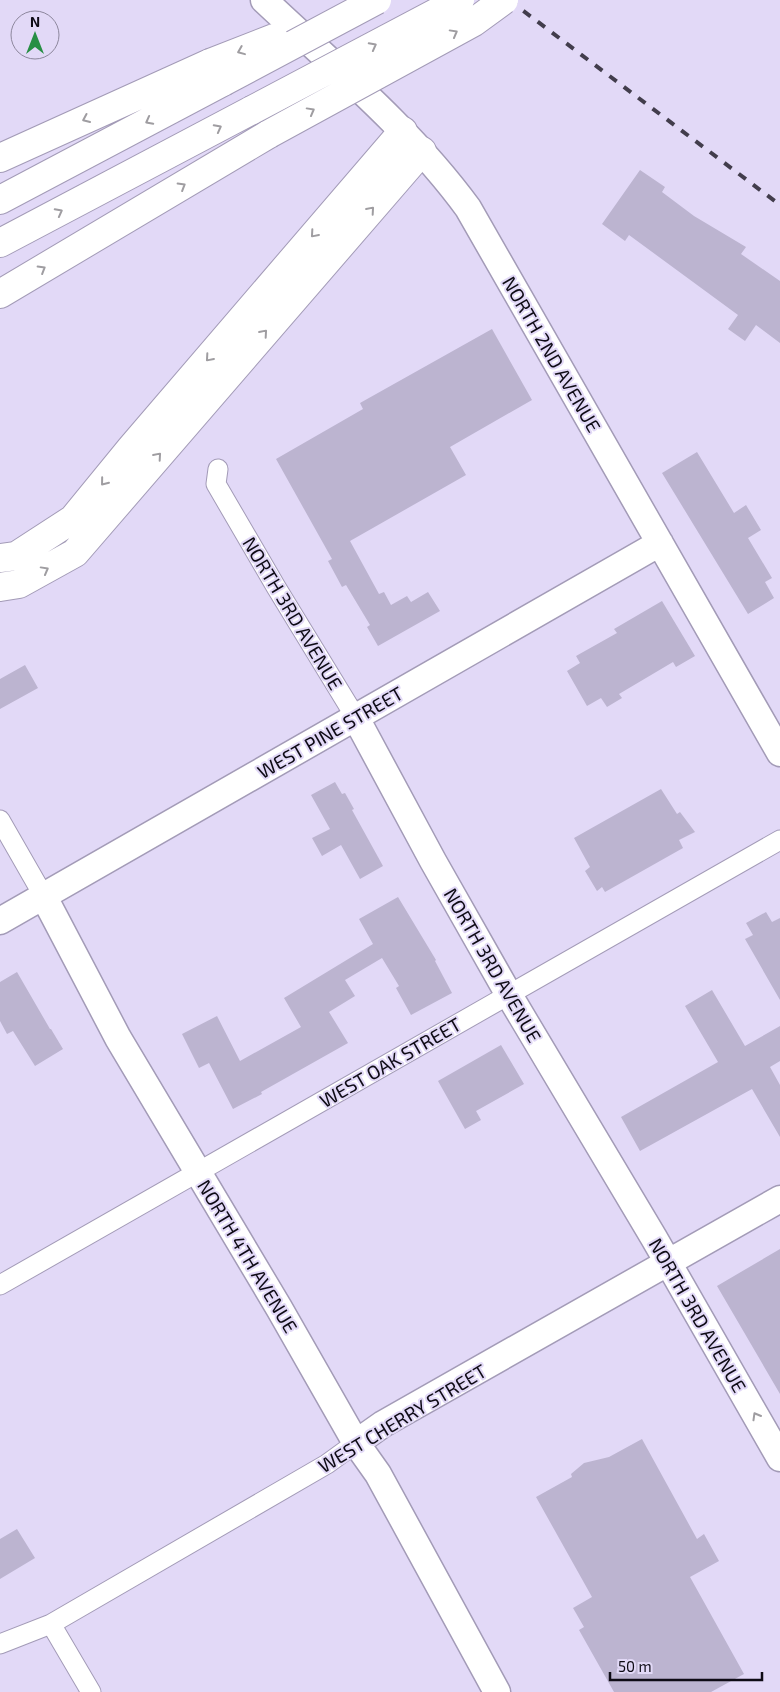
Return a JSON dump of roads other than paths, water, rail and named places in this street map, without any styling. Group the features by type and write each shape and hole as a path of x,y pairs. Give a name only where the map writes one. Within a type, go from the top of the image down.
{"highway":[{"path":"0,200 217,73 368,0"},
{"path":"0,158 217,73 377,0"},
{"path":"0,243 460,0"},
{"path":"0,294 268,134 474,22 504,0"},
{"path":"0,558 16,556 73,519 138,440 403,131"},
{"path":"0,587 19,584 75,553 422,150"}],"street":[{"name":"NORTH 2ND AVENUE","path":"264,0 422,150 448,181 480,227 780,753"},
{"name":"NORTH 3RD AVENUE","path":"218,469 216,484 356,718 509,995 780,1458"},
{"name":"WEST PINE STREET","path":"0,921 660,543"},
{"name":"NORTH 4TH AVENUE","path":"0,820 43,896 118,1038 279,1308 356,1444 378,1474 497,1692"},
{"name":"WEST OAK STREET","path":"0,1285 780,840"},
{"name":"WEST CHERRY STREET","path":"0,1644 51,1624 327,1464 383,1424 668,1264 780,1198"},
{"path":"51,1624 91,1692"}],"railway":[{"path":"509,0 780,205"}]}
